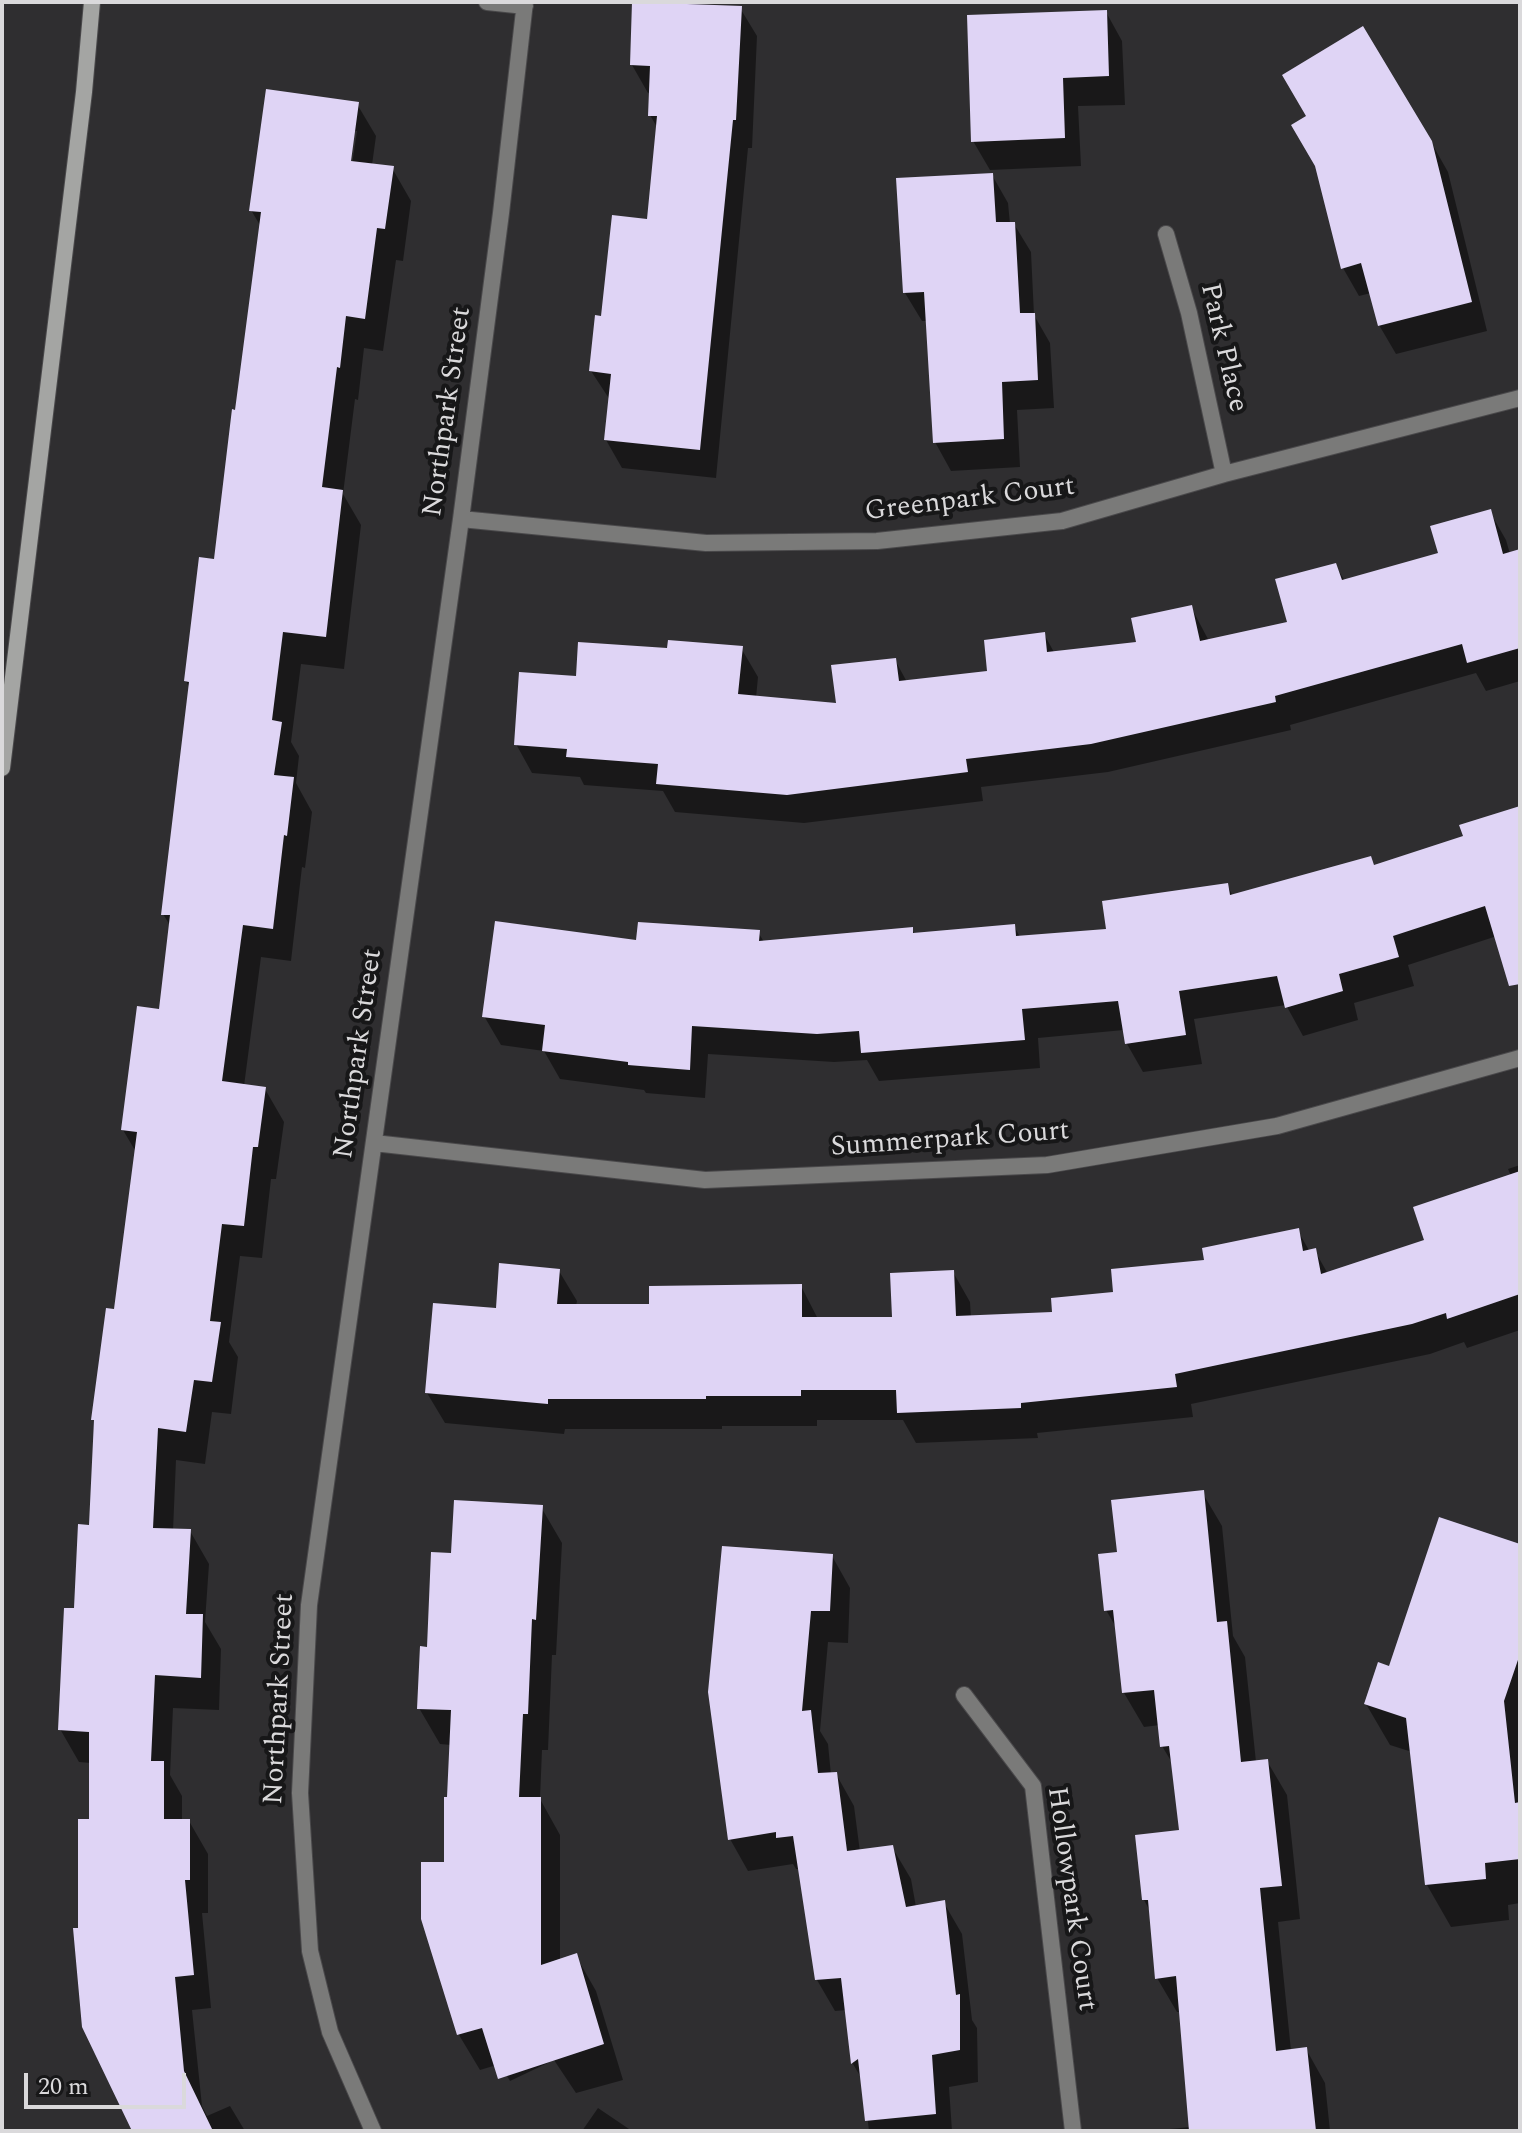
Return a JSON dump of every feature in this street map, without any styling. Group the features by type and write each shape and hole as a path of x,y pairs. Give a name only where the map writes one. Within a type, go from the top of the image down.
{"main road":[{"path":"2,768 92,2"}],"street":[{"path":"487,2 525,4"},
{"name":"Northpark Street","path":"373,2131 330,2032 310,1951 300,1793 309,1605 461,519 525,4"},
{"name":"Park Place","path":"1166,234 1189,313 1224,474"},
{"name":"Greenpark Court","path":"461,519 706,543 877,541 1062,521 1224,474 1520,398"},
{"name":"Summerpark Court","path":"374,1143 705,1180 1047,1165 1277,1126 1520,1058"},
{"name":"Hollowpark Court","path":"964,1695 1033,1786 1073,2131"}],"building":[{"path":"632,2 742,6 736,120 733,120 700,450 604,440 611,374 589,371 595,315 601,316 612,215 647,219 657,116 648,116 650,66 630,65"},
{"path":"1107,10 1109,76 1063,78 1065,138 971,142 967,15"},
{"path":"1363,26 1432,141 1472,302 1378,326 1361,263 1341,269 1315,166 1291,125 1306,116 1282,75"},
{"path":"266,89 359,102 351,161 394,166 385,229 377,228 365,319 346,316 340,368 337,367 322,487 343,490 326,637 283,632 272,720 282,722 274,775 294,777 287,836 284,835 273,929 243,925 222,1081 266,1087 258,1147 253,1147 244,1226 222,1224 210,1321 221,1322 212,1382 194,1380 186,1432 158,1428 153,1528 191,1529 186,1614 203,1614 201,1678 155,1675 151,1761 164,1761 164,1819 190,1819 190,1880 185,1880 194,1975 175,1977 184,2071 213,2131 132,2131 82,2027 73,1928 78,1928 78,1819 89,1819 89,1732 58,1730 64,1608 74,1608 78,1524 89,1525 94,1420 91,1420 106,1308 114,1309 137,1132 121,1130 137,1006 159,1009 170,915 161,915 189,682 184,681 199,557 214,559 232,409 235,410 261,212 249,211"},
{"path":"993,173 996,222 1015,222 1020,313 1035,313 1038,380 1002,382 1004,439 933,443 924,292 903,293 896,178"},
{"path":"1491,509 1503,554 1520,549 1520,648 1467,663 1462,644 1275,696 1276,702 1091,744 966,759 968,772 787,795 656,784 658,764 566,757 567,749 514,745 519,672 576,676 578,642 667,648 668,640 743,646 738,694 836,703 831,665 896,658 899,681 987,671 984,640 1045,632 1047,652 1136,642 1131,618 1192,605 1200,641 1287,622 1275,579 1336,563 1342,580 1438,553 1430,526"},
{"path":"1520,806 1520,984 1509,986 1485,906 1393,936 1399,957 1339,974 1343,991 1285,1008 1277,976 1179,991 1186,1035 1125,1044 1118,1001 1022,1009 1025,1040 861,1053 859,1031 817,1034 692,1026 690,1070 628,1065 628,1062 542,1051 545,1025 482,1017 495,921 636,940 638,922 760,930 759,941 913,927 913,933 1015,924 1016,936 1106,929 1102,901 1228,883 1230,895 1371,856 1374,865 1463,836 1459,825"},
{"path":"1520,1171 1520,1294 1447,1319 1446,1313 1412,1324 1175,1374 1177,1387 1021,1403 1021,1408 897,1413 896,1390 801,1390 801,1396 706,1396 706,1399 548,1399 548,1404 425,1393 433,1303 496,1308 499,1263 560,1269 557,1304 649,1304 649,1286 802,1284 802,1317 892,1317 890,1273 954,1270 956,1316 1052,1312 1051,1298 1113,1292 1111,1269 1204,1260 1202,1248 1299,1228 1303,1251 1316,1248 1321,1274 1424,1240 1413,1207"},
{"path":"1204,1490 1217,1622 1227,1621 1241,1762 1268,1759 1282,1886 1260,1888 1276,2051 1307,2047 1316,2131 1189,2131 1176,1976 1155,1979 1148,1900 1142,1900 1135,1835 1179,1830 1169,1746 1160,1747 1154,1690 1122,1693 1113,1610 1104,1611 1098,1554 1117,1552 1111,1500"},
{"path":"454,1500 543,1505 536,1620 532,1619 528,1714 523,1714 519,1797 541,1797 541,1965 577,1953 604,2044 498,2079 482,2028 457,2035 421,1919 421,1862 444,1862 444,1797 447,1797 451,1710 417,1709 420,1646 427,1647 431,1552 451,1553"},
{"path":"1439,1517 1520,1544 1520,1654 1504,1701 1515,1803 1520,1802 1520,1859 1485,1863 1486,1879 1425,1885 1406,1718 1364,1704 1378,1662 1389,1666"},
{"path":"722,1546 833,1554 830,1611 811,1611 802,1711 811,1710 818,1773 837,1772 847,1851 893,1845 906,1907 945,1900 956,1995 960,1994 960,2050 932,2055 936,2114 865,2121 858,2059 851,2064 841,1978 815,1980 793,1836 776,1838 776,1832 728,1840 708,1692"}]}
